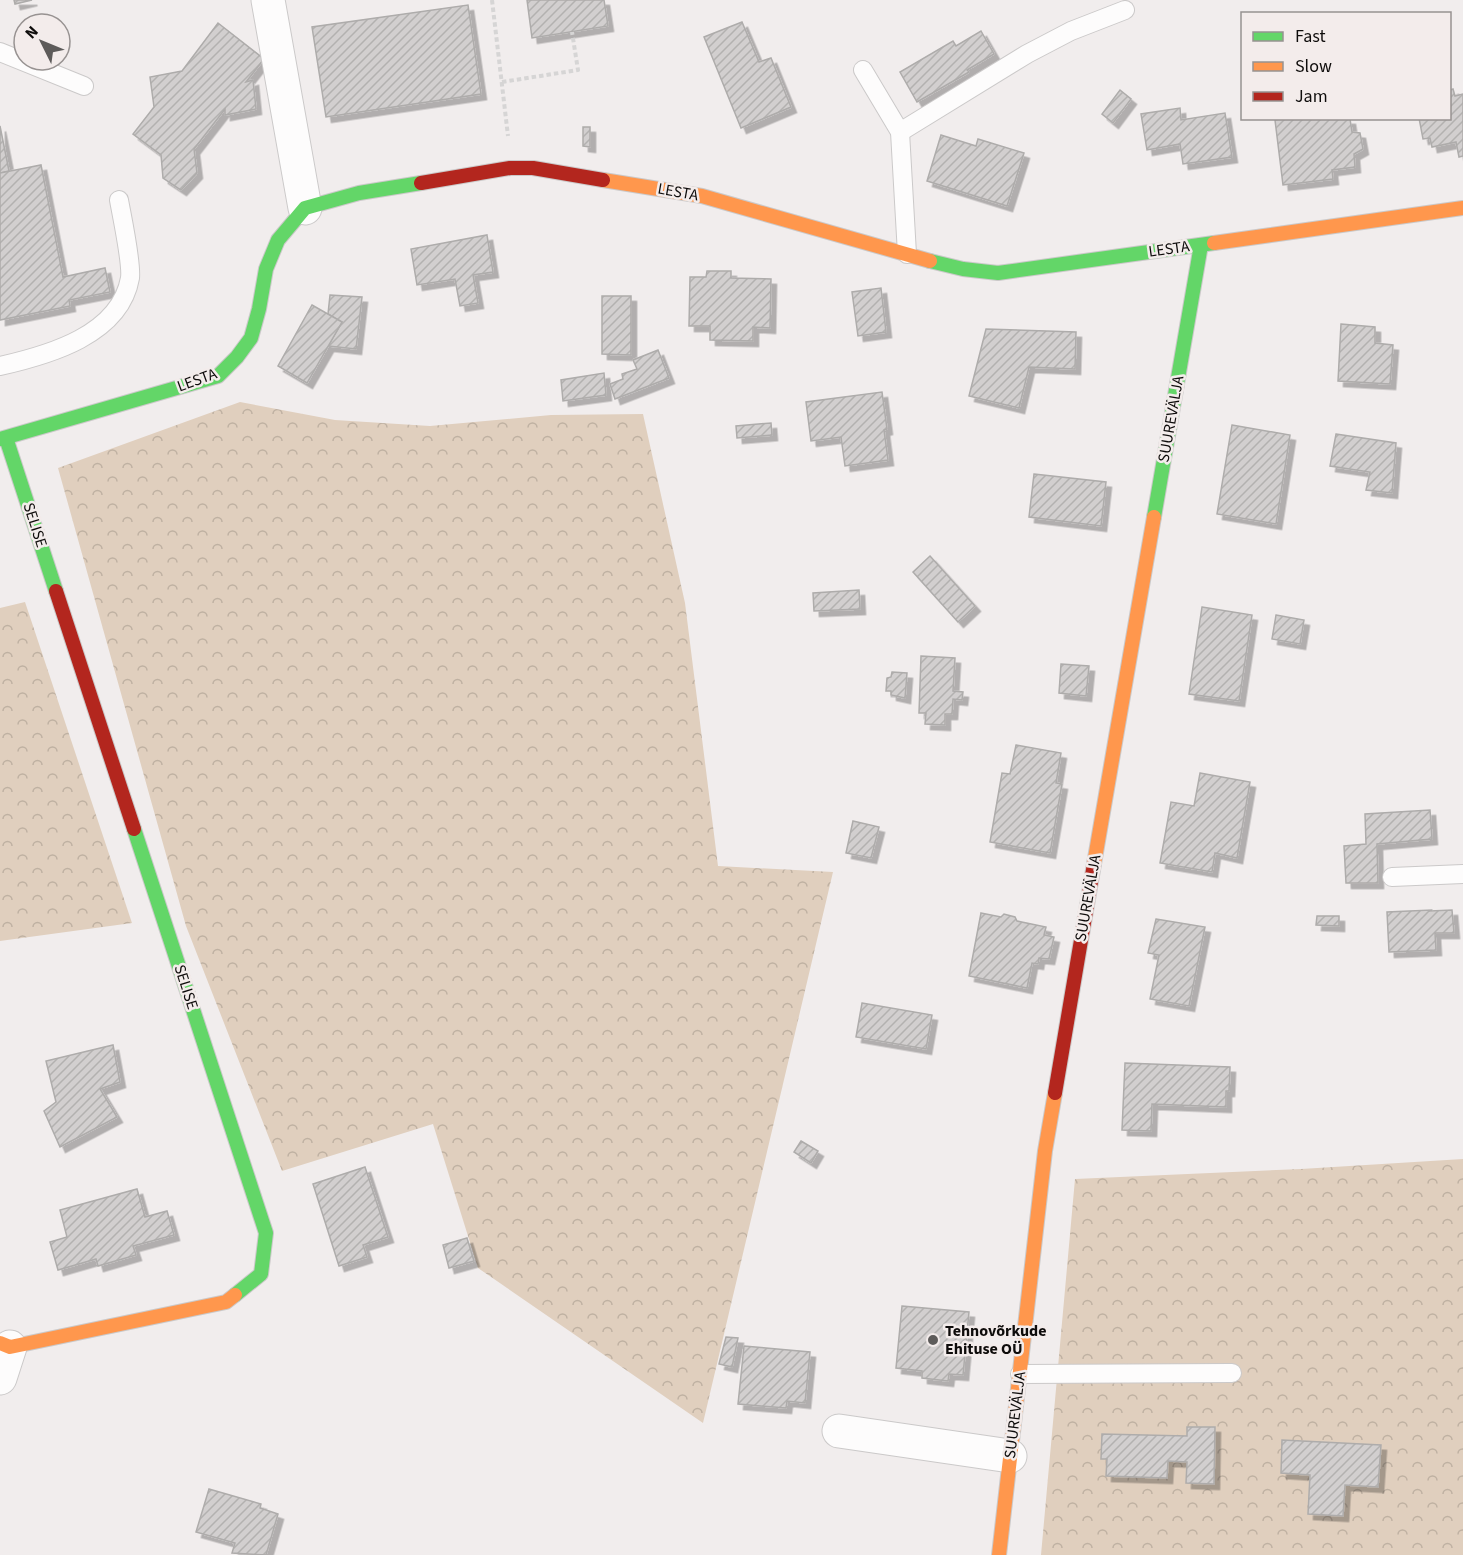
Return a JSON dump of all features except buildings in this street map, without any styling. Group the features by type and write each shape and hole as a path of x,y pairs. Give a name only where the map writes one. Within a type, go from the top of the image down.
{"street":[{"path":"268,0 304,208"},
{"name":"LESTA","path":"3,439 218,375 237,357 251,338 266,269 278,240 304,208 359,193 510,168 533,168 702,196 960,270 998,273 1463,208"},
{"name":"SUUREVÄLJA","path":"999,1555 1045,1151 1201,245"},
{"name":"SELISE","path":"3,439 266,1233 261,1274 226,1302 5,1345"},
{"path":"0,1378 5,1345"},
{"path":"839,1431 1010,1456"}],"lane":[{"path":"900,132 1027,54 1071,31 1125,10"},
{"path":"0,52 84,86"},
{"path":"864,70 900,132 907,254"},
{"path":"0,366 42,356 74,343 107,321 123,301 131,276 119,200"},
{"path":"1392,877 1463,874"},
{"path":"1020,1374 1232,1373"}],"path":[{"path":"492,0 510,168"},
{"path":"502,82 578,70 572,32"}],"green space":[{"path":"240,402 335,420 430,426 551,415 643,414 685,603 718,866 833,872 703,1423 478,1268 433,1124 282,1171 186,926 58,468"},
{"path":"25,602 132,923 0,941 0,608"},
{"path":"1463,1159 1463,1555 1041,1555 1075,1179"}],"traffic: fast":[{"path":"0,439 218,376 237,357 251,338 266,269 278,240 305,208 359,193 421,183"},
{"path":"930,261 963,269 998,273 1214,243"},
{"path":"1154,517 1201,245"},
{"path":"6,438 56,591"},
{"path":"134,829 266,1233 261,1274 235,1295"}],"traffic: slow":[{"path":"603,180 702,196 930,261"},
{"path":"1214,243 1463,208"},
{"path":"1094,864 1154,517"},
{"path":"999,1555 1045,1151 1055,1093"},
{"path":"0,1343 10,1347 226,1302 235,1295"}],"traffic: jam":[{"path":"421,183 510,168 533,168 603,180"},
{"path":"56,591 134,829"},
{"path":"1055,1093 1094,864"}],"place":[{"name":"Tehnovõrkude Ehituse OÜ","path":"933,1340"}]}
